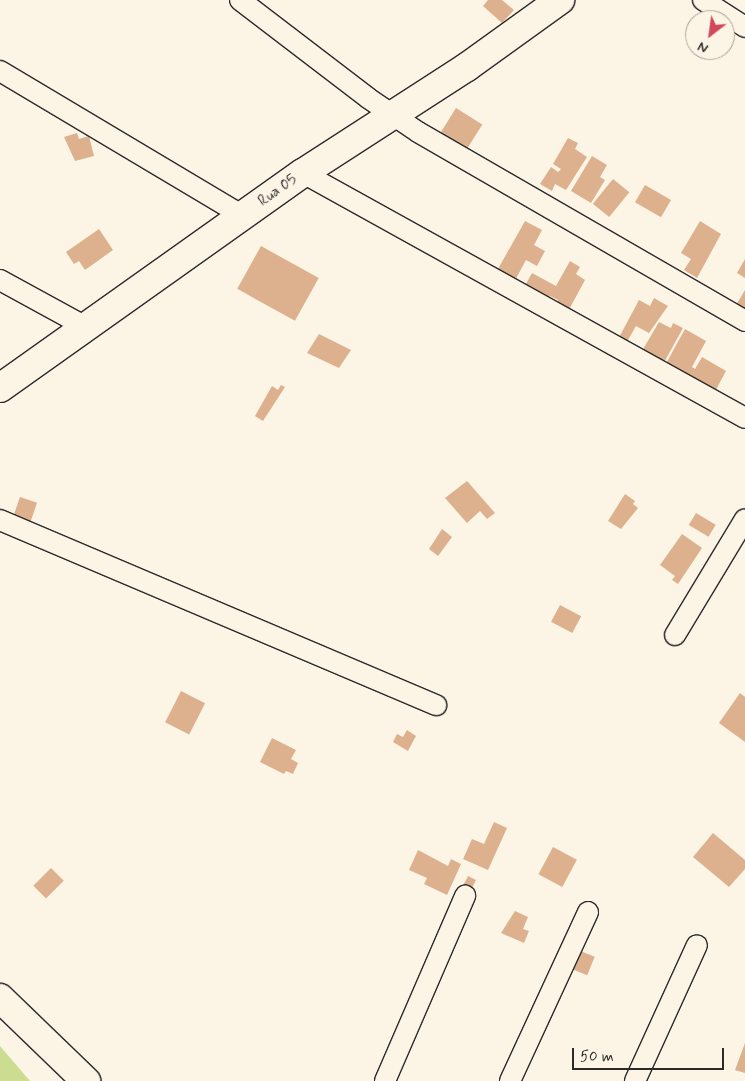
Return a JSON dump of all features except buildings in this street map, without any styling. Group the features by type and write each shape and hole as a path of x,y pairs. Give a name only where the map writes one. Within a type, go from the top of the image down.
{"street":[{"path":"240,0 392,114 745,321"},
{"name":"Rua 05","path":"0,388 303,173 392,114 467,68 560,0"},
{"path":"703,0 745,26"},
{"path":"0,71 243,216"},
{"path":"303,173 745,418"},
{"path":"0,280 86,327"},
{"path":"675,635 745,519"},
{"path":"0,520 436,705"},
{"path":"385,1081 465,896"},
{"path":"510,1081 588,912"},
{"path":"635,1081 697,945"},
{"path":"0,998 86,1081"}],"green space":[{"path":"0,1046 30,1081 0,1081"}]}
